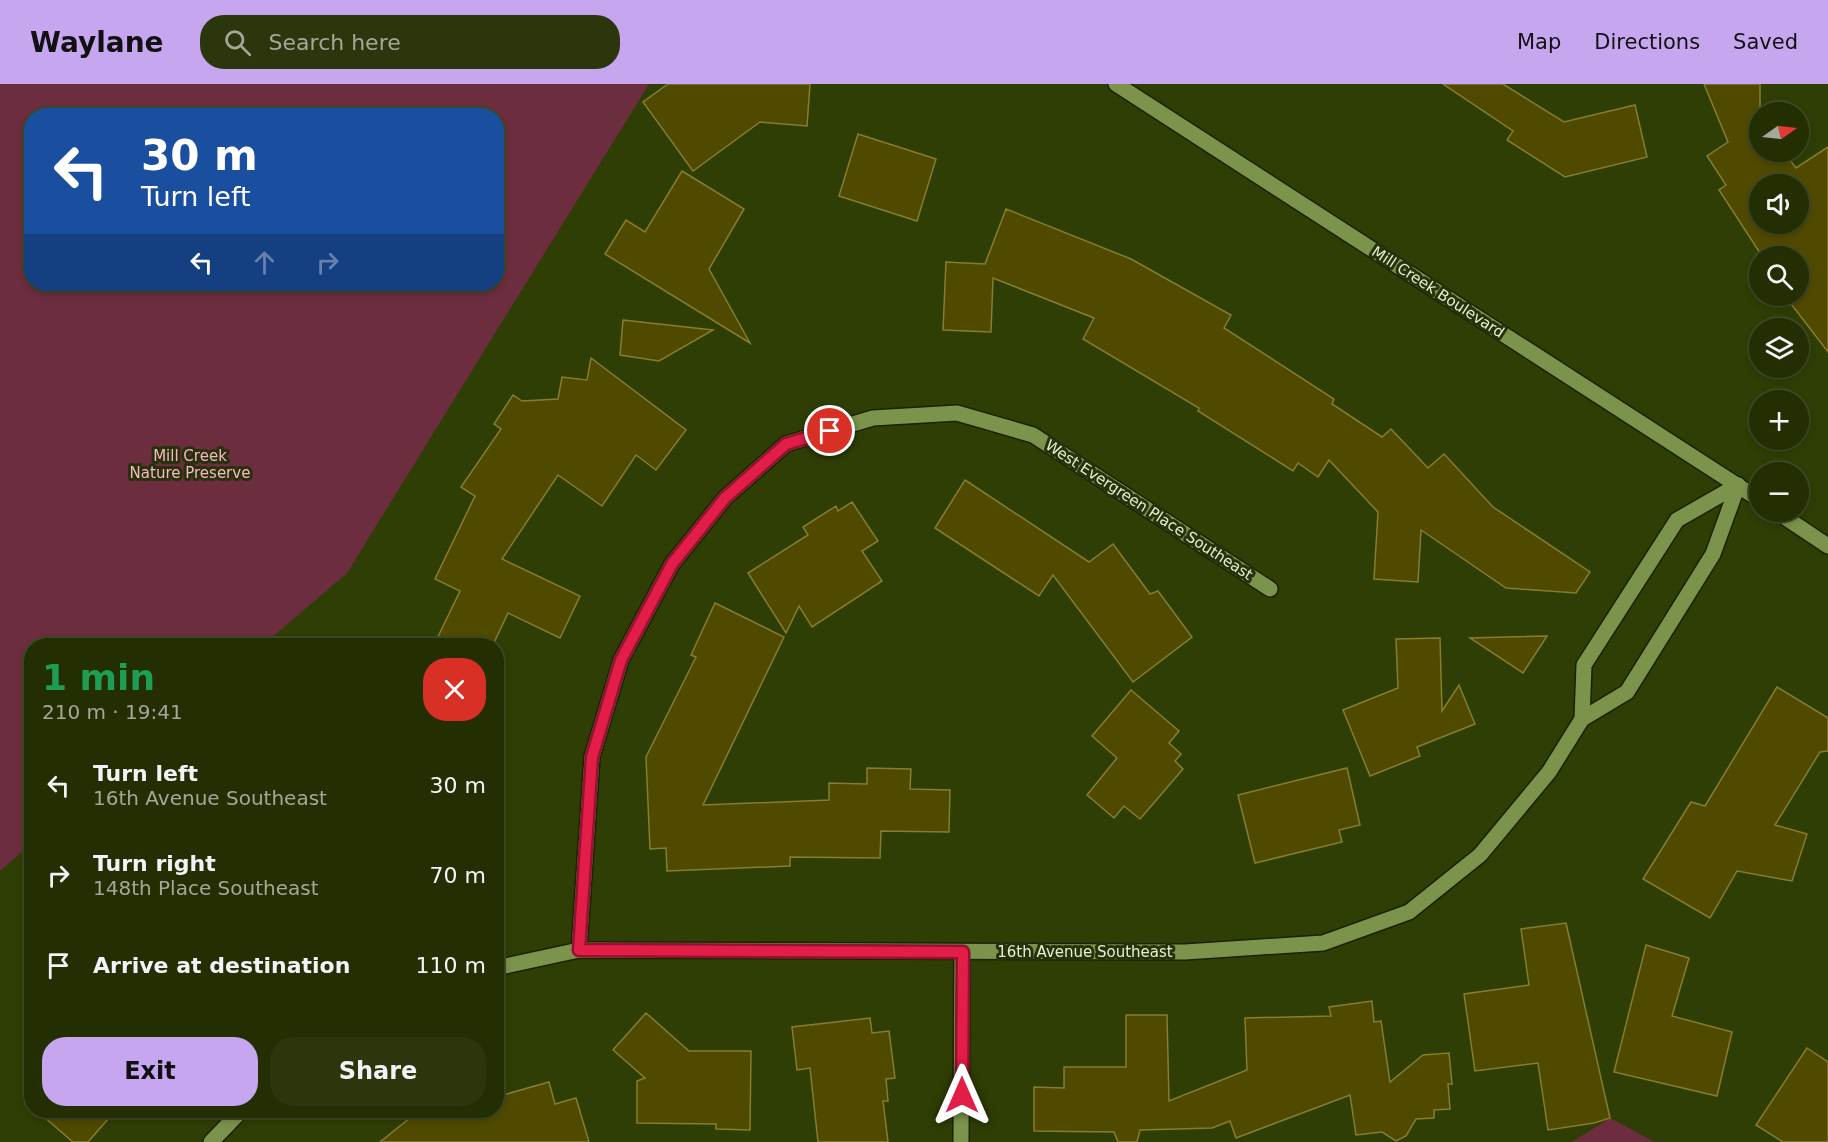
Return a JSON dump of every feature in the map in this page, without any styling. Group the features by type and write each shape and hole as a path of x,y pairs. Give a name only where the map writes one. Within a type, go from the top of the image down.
{"street":[{"name":"Mill Creek Boulevard","path":"1116,84 1749,492"},
{"name":"West Evergreen Place Southeast","path":"579,950 592,757 621,660 672,564 725,498 786,444 873,418 957,413 1034,435 1270,589"},
{"name":"16th Avenue Southeast","path":"1582,719 1584,665 1677,520 1738,485"},
{"name":"16th Avenue Southeast","path":"504,966 579,950 1185,952 1323,943 1408,912 1480,855 1550,772 1582,719 1627,692 1713,554 1738,485"},
{"path":"1792,522 1828,546"},
{"path":"961,1142 963,952"},
{"path":"211,1142 234,1118"}],"green space":[{"name":"Mill Creek Nature Preserve","path":"0,84 649,84 347,573 271,638 24,638 24,850 0,871"},
{"path":"1610,1118 1655,1142 1572,1142"}],"building":[{"path":"668,84 810,84 807,126 760,122 693,171 643,102"},
{"path":"1443,84 1503,84 1564,122 1635,105 1647,157 1565,177 1507,140 1513,131"},
{"path":"1704,84 1760,84 1760,102 1749,102 1749,162 1792,162 1796,168 1809,162 1809,159 1828,147 1828,352 1809,327 1809,318 1802,318 1793,306 1809,306 1809,246 1755,246 1719,190 1726,185 1707,156 1728,142"},
{"path":"858,134 936,159 917,221 839,196"},
{"path":"682,171 744,209 709,269 750,343 605,254 626,220 645,232"},
{"path":"1006,209 1131,259 1231,315 1224,328 1334,399 1332,404 1382,437 1391,429 1428,468 1444,454 1493,507 1590,572 1576,593 1506,588 1421,530 1418,582 1374,579 1378,512 1329,460 1318,477 1298,463 1293,471 1198,411 1199,408 1083,339 1094,318 993,278 991,332 943,330 946,262 985,264"},
{"path":"623,320 713,330 659,361 620,355"},
{"path":"591,358 686,430 656,470 636,455 602,506 558,475 502,559 580,596 560,638 508,613 496,638 437,638 460,591 435,579 475,496 461,487 501,429 494,424 513,395 522,401 558,399 562,377 587,380"},
{"path":"965,480 1089,562 1113,544 1150,594 1158,591 1192,637 1133,682 1053,575 1039,596 935,528"},
{"path":"852,502 878,541 862,551 882,581 812,627 799,606 786,633 748,573 808,535 803,527 836,506 838,511"},
{"path":"715,603 784,637 703,805 829,800 829,783 867,784 867,768 911,769 910,789 950,790 949,832 881,831 880,858 790,857 790,866 667,871 666,848 650,849 646,757 696,657 691,655"},
{"path":"1547,636 1523,673 1470,638"},
{"path":"1440,638 1442,711 1459,685 1475,724 1417,747 1420,756 1370,776 1343,710 1398,688 1396,639"},
{"path":"1777,687 1828,718 1828,751 1820,752 1775,825 1807,834 1792,881 1737,871 1710,918 1643,879 1691,802 1705,806"},
{"path":"1131,690 1179,731 1169,743 1181,754 1175,761 1183,769 1140,819 1124,806 1114,818 1087,795 1117,758 1092,736"},
{"path":"1347,768 1360,825 1339,830 1342,842 1255,863 1238,795"},
{"path":"1566,923 1610,1118 1594,1123 1548,1130 1538,1063 1475,1071 1464,994 1529,985 1521,929"},
{"path":"1646,945 1689,958 1672,1016 1732,1032 1717,1096 1614,1072"},
{"path":"1372,1001 1374,1022 1381,1021 1390,1082 1423,1055 1449,1053 1452,1084 1448,1084 1450,1109 1434,1110 1434,1118 1416,1119 1406,1136 1396,1141 1382,1132 1356,1135 1350,1095 1236,1138 1230,1121 1212,1128 1140,1130 1137,1142 1118,1142 1114,1132 1034,1131 1034,1087 1064,1088 1064,1067 1126,1067 1126,1015 1167,1015 1169,1101 1247,1070 1245,1018 1331,1016 1329,1007"},
{"path":"646,1013 689,1051 751,1051 750,1130 716,1129 716,1124 637,1123 637,1081 645,1078 613,1050"},
{"path":"870,1018 872,1033 889,1031 895,1078 886,1079 888,1101 883,1101 888,1142 818,1142 810,1068 797,1070 792,1027"},
{"path":"1807,1048 1828,1062 1828,1142 1783,1142 1756,1125"},
{"path":"549,1082 555,1104 576,1098 589,1142 380,1142 410,1118 504,1118 504,1095"},
{"path":"45,1118 109,1118 88,1142 73,1142"}],"route":[{"path":"830,431 786,444 725,498 672,564 621,660 592,757 579,950 963,952 962,1095"}]}
